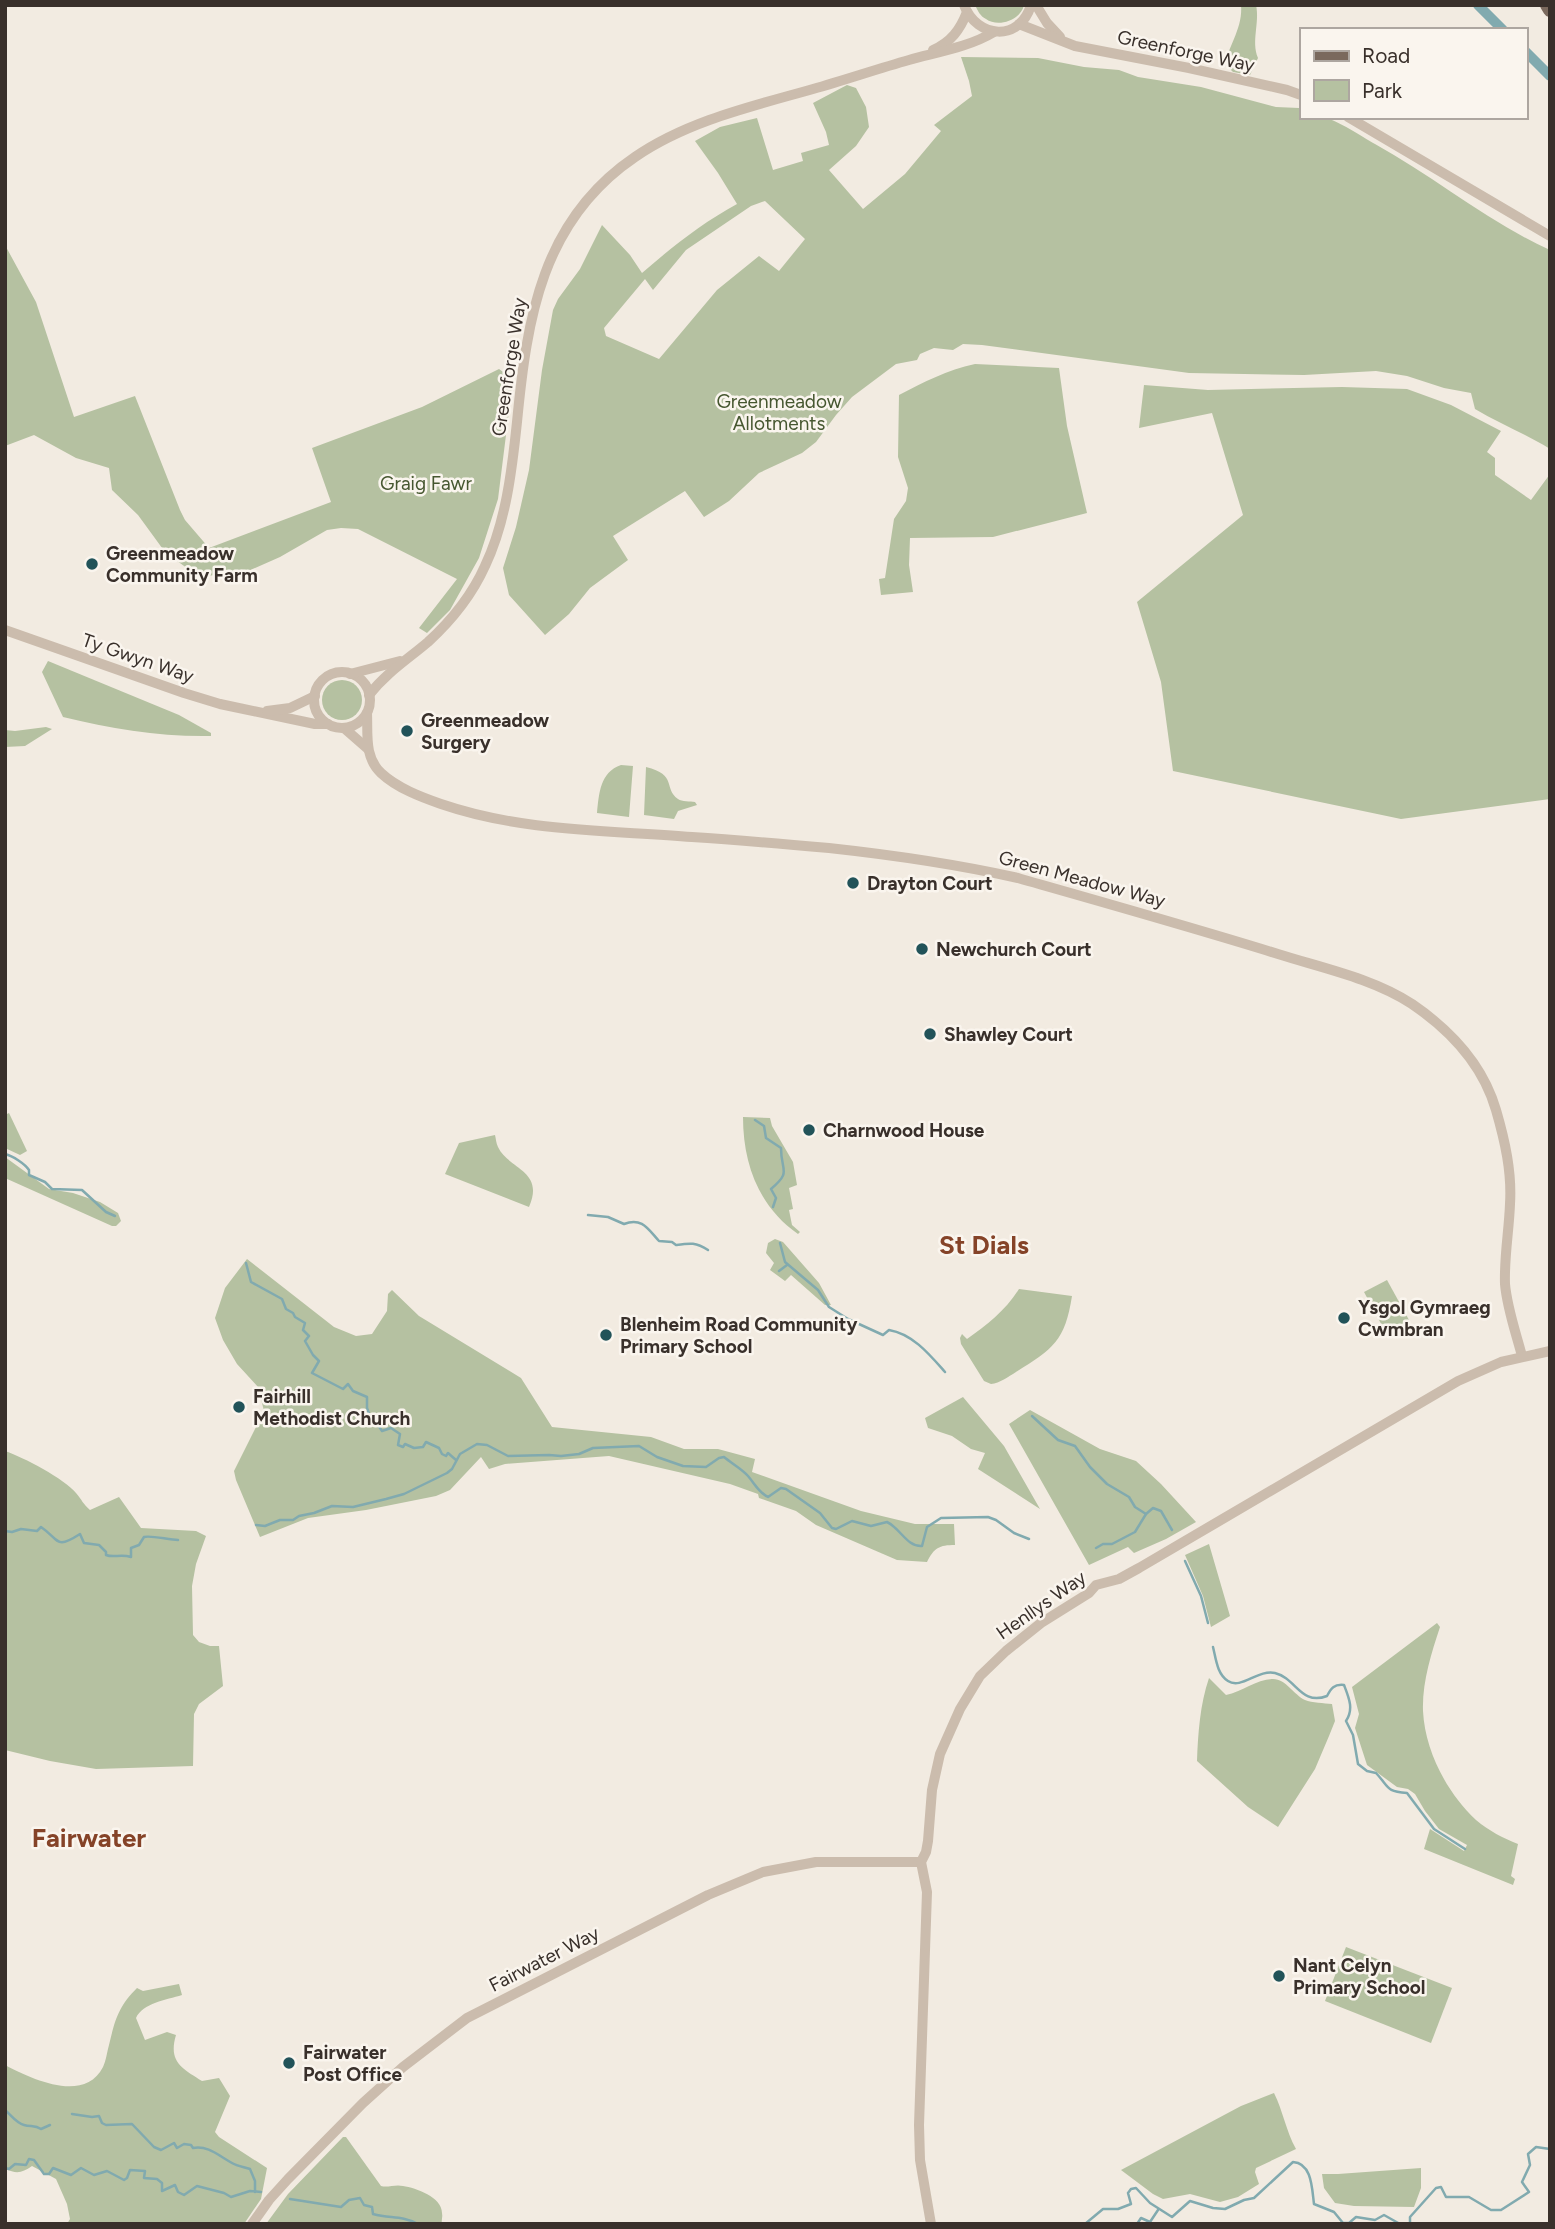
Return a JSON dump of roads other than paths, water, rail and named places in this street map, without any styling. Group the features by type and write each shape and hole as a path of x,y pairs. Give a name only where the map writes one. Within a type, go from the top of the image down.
{"main road":[{"path":"1547,5 1550,10"}],"street":[{"path":"1019,24 1034,5 1064,41"},
{"name":"Greenforge Way","path":"965,9 977,24 994,32"},
{"name":"Greenforge Way","path":"908,60 948,41 960,28 965,9"},
{"name":"Greenforge Way","path":"369,695 459,610 486,565 501,524 506,499 526,344 536,297 563,234 586,200 619,168 661,141 687,130 774,100 949,50 1019,24 1087,49 1189,68 1300,96"},
{"path":"1351,119 1550,236"},
{"name":"Ty Gwyn Way","path":"5,631 184,693 315,724 328,724"},
{"name":"Greenforge Way","path":"350,674 403,661"},
{"path":"367,713 353,726 344,728 328,724 319,715 315,696 321,682 342,672 363,681 369,695 368,749"},
{"path":"260,712 290,708 315,696"},
{"name":"Green Meadow Way","path":"344,728 368,749 379,771 394,783 426,799 462,811 549,828 828,848 984,870 1225,937 1359,979 1410,1003 1446,1031 1469,1055 1495,1106 1509,1171 1506,1285 1522,1356"},
{"name":"Henllys Way","path":"931,2224 920,2160 919,2125 927,1892 921,1862 926,1852 932,1790 940,1754 951,1727 980,1676 1041,1623 1089,1593 1096,1585 1119,1579 1139,1568 1458,1381 1501,1362 1550,1351"},
{"name":"Fairwater Way","path":"252,2224 282,2186 363,2103 403,2067 467,2018 734,1882 763,1872 816,1862 921,1862"}],"waterway":[{"path":"1478,5 1501,28"},
{"path":"1527,53 1550,76"},
{"path":"755,1120 764,1126 766,1138 781,1148 784,1171 771,1189 776,1198 773,1207"},
{"path":"5,1154 22,1163 29,1170 29,1175 45,1182 52,1189 82,1190 106,1212 115,1216"},
{"path":"588,1215 608,1217 624,1224 640,1223 659,1241 676,1245 696,1244 708,1250"},
{"path":"780,1243 785,1262 818,1290 829,1307 883,1335 889,1330 906,1336 920,1346 945,1372"},
{"path":"246,1263 251,1282 282,1299 286,1309 305,1323 303,1330 309,1336 305,1341 319,1361 312,1373 343,1389 348,1384 353,1391 367,1397 367,1408 372,1422 382,1431 391,1428 400,1434 398,1445 403,1447 405,1444 414,1448 423,1447 426,1442 456,1460"},
{"path":"779,1271 787,1265"},
{"path":"1032,1416 1058,1440 1075,1446 1107,1484 1129,1497 1135,1507 1146,1514"},
{"path":"256,1525 265,1526 280,1520 293,1520 332,1506 353,1507 404,1494 447,1473 460,1454 477,1444 487,1445 508,1456 561,1456 579,1454 593,1448 639,1446 657,1457 683,1466 706,1467 724,1457 746,1473 768,1497 781,1488 786,1489 820,1513 832,1528 836,1529 852,1521 871,1526 887,1522 912,1544 922,1546 927,1527 941,1518 988,1517 1029,1539"},
{"path":"1096,1548 1103,1544 1112,1544 1135,1532 1153,1508 1161,1511 1172,1530"},
{"path":"5,1531 37,1531 41,1527 62,1542 80,1534 84,1543 99,1545 106,1555 111,1556 131,1557 131,1548 139,1545 144,1537 178,1540"},
{"path":"1185,1561 1201,1596 1208,1623"},
{"path":"1213,1647 1221,1674 1233,1683 1275,1673 1305,1694 1318,1698 1327,1696 1335,1686 1344,1685 1350,1708 1346,1721 1353,1735 1358,1764 1367,1771 1376,1773 1391,1790 1407,1793 1434,1829 1465,1849"},
{"path":"5,2110 24,2125 41,2129 50,2125"},
{"path":"72,2114 99,2116 106,2125 132,2124 154,2147 161,2150 174,2143 177,2148 184,2144 209,2150 234,2164 250,2169 255,2181 255,2192"},
{"path":"1410,2224 1410,2217 1436,2188 1441,2187 1446,2197 1469,2197 1491,2210 1501,2210 1529,2192 1522,2182 1530,2165 1528,2154 1536,2147 1550,2149"},
{"path":"5,2168 9,2169 15,2164 26,2165 29,2159 34,2160 44,2174 49,2174 53,2168 71,2175 81,2168 94,2175 107,2171 124,2180 130,2170 145,2171 144,2178 157,2179 162,2183 162,2191 175,2185 178,2192 184,2195 197,2186 231,2197 250,2191 261,2192"},
{"path":"1085,2224 1103,2209 1118,2209 1131,2204 1128,2193 1136,2188 1150,2203 1172,2217 1190,2201 1225,2209 1254,2198 1293,2162 1299,2163 1307,2172 1314,2204 1334,2212 1343,2223 1349,2223 1356,2217 1375,2220 1384,2215 1400,2224"},
{"path":"290,2199 341,2207 349,2200 360,2198 364,2205 372,2207 373,2214 406,2219 418,2224"},
{"path":"1137,2224 1141,2218 1150,2222 1158,2210"}],"place":[{"name":"Greenmeadow Community Farm","path":"92,564"},
{"name":"Greenmeadow Surgery","path":"407,731"},
{"name":"Drayton Court","path":"853,883"},
{"name":"Newchurch Court","path":"922,949"},
{"name":"Shawley Court","path":"930,1034"},
{"name":"Charnwood House","path":"809,1130"},
{"name":"Ysgol Gymraeg Cwmbran","path":"1344,1318"},
{"name":"Blenheim Road Community Primary School","path":"606,1335"},
{"name":"Fairhill Methodist Church","path":"239,1407"},
{"name":"Nant Celyn Primary School","path":"1279,1976"},
{"name":"Fairwater Post Office","path":"289,2063"}],"district":[{"name":"St Dials","path":"984,1245"},
{"name":"Fairwater","path":"89,1838"}],"park label":[{"name":"Greenmeadow Allotments","path":"779,412"},
{"name":"Graig Fawr","path":"426,483"}]}
